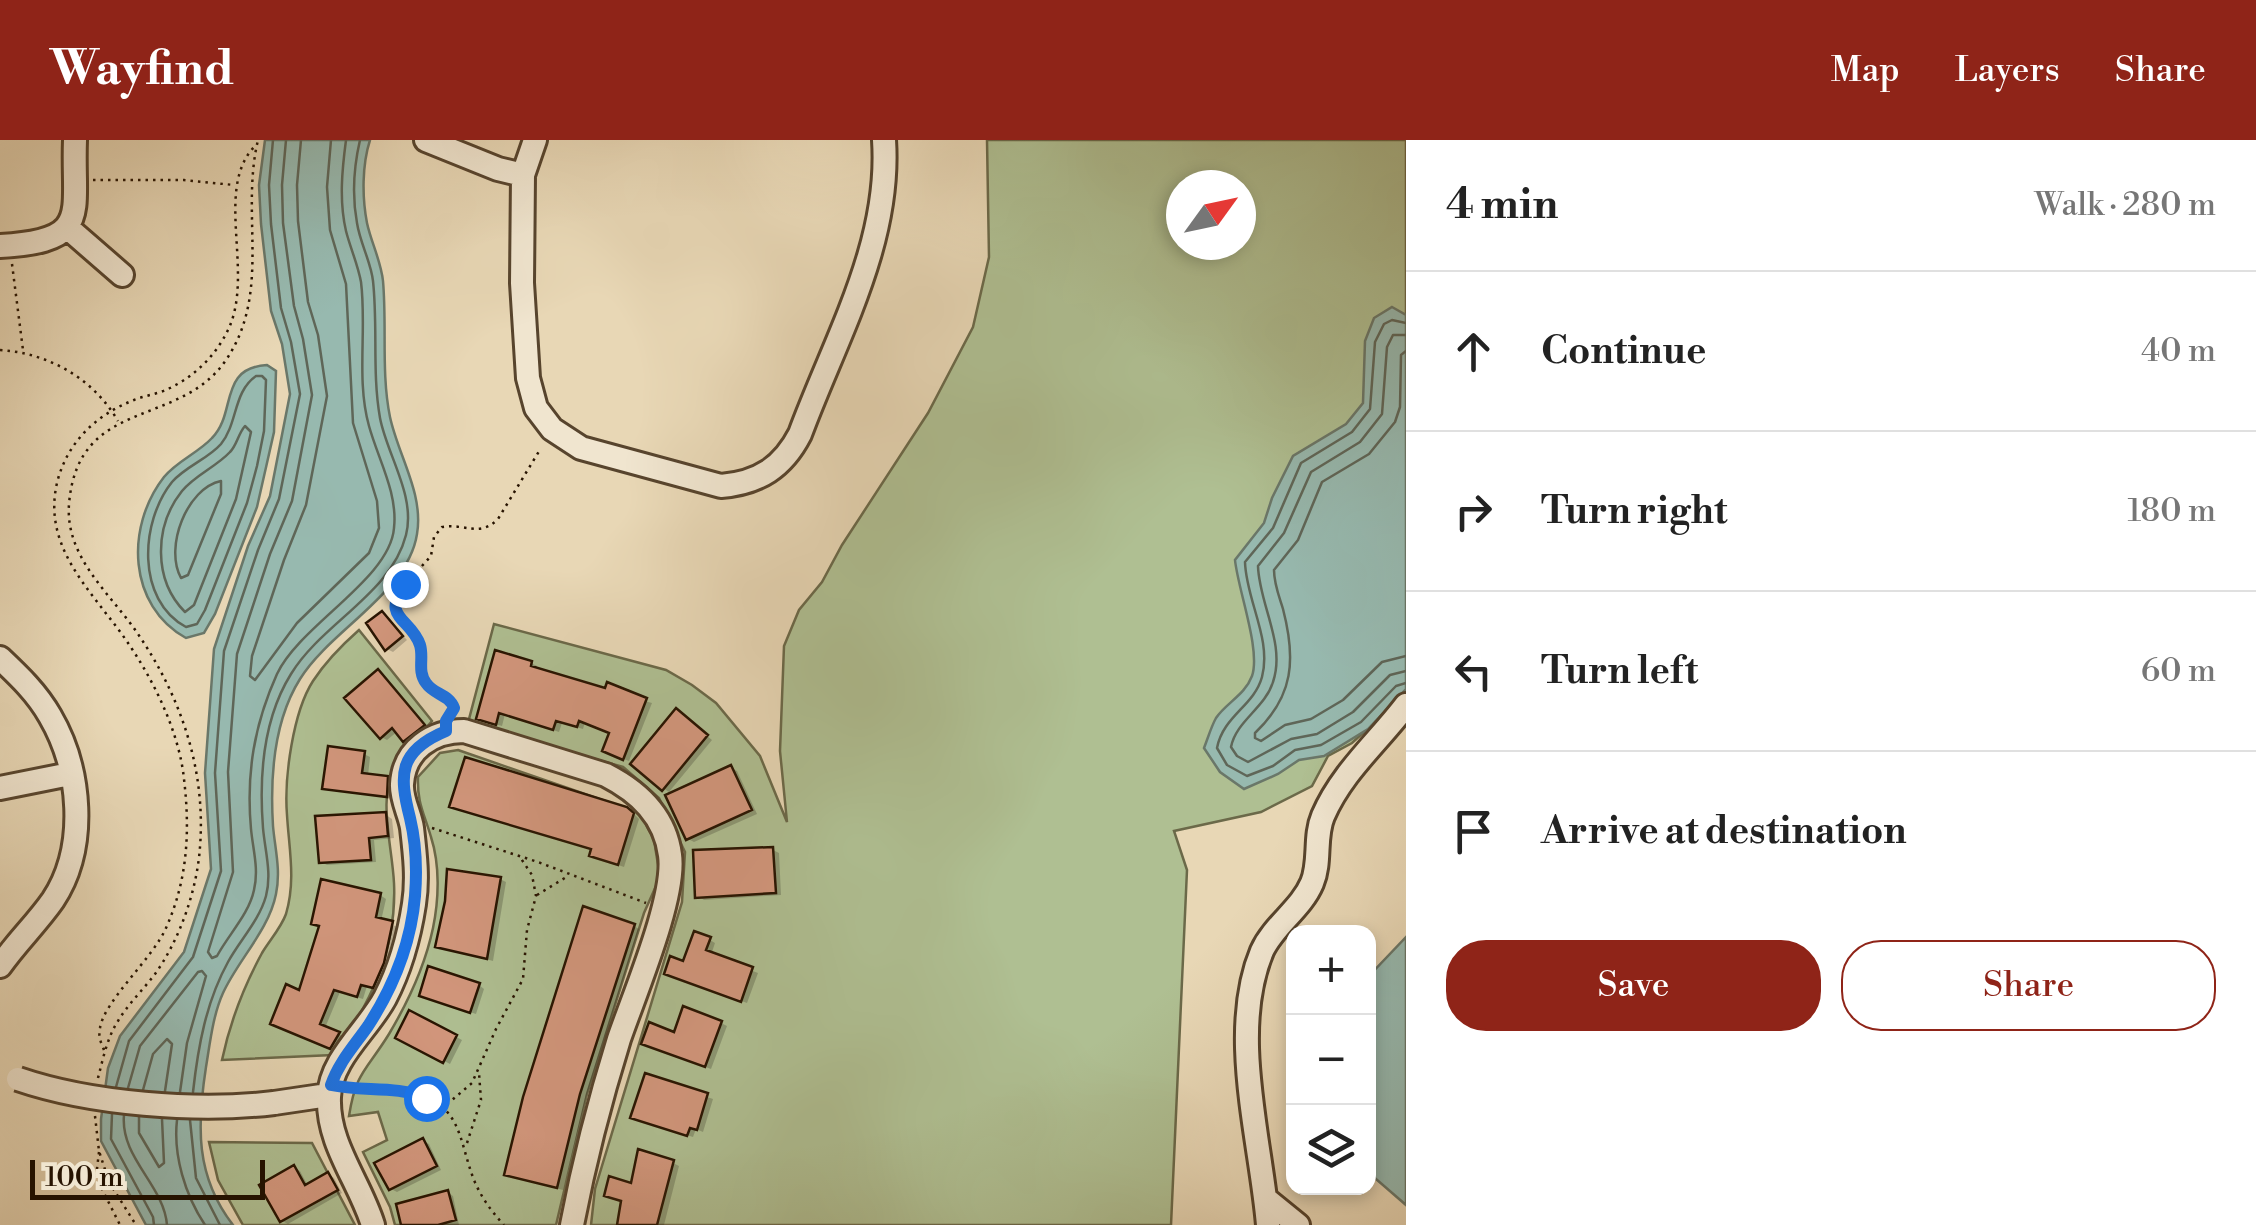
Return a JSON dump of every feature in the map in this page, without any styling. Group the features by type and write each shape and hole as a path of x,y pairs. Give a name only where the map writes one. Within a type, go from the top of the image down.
{"lane":[{"path":"5,245 47,240 68,228 75,208 75,140"},
{"path":"426,140 498,169 524,175"},
{"path":"535,140 524,175 522,283 528,378 536,408 552,429 581,448 721,486 757,479 784,460 800,434 870,254 882,196 884,140"},
{"path":"68,228 122,275"},
{"path":"0,658 36,694 52,719 77,806 76,838 68,870 54,899 0,966"},
{"path":"1268,1225 1250,1072 1248,1007 1253,976 1264,946 1312,884 1322,818 1332,800 1362,753 1406,705"},
{"path":"374,1225 337,1144 330,1090 344,1056 384,1000 410,930 416,894 416,857 402,785 406,767 415,750 428,738 446,731 482,735 606,775 643,799 666,836 670,879 666,900 602,1097 572,1225"},
{"path":"0,788 70,774"},
{"path":"9,1075 43,1088 96,1097 223,1108 274,1103 330,1090"},
{"path":"1266,1199 1298,1225"}],"path":[{"path":"105,1052 100,1027 166,930 180,891 188,809 183,768 152,683 126,640 70,566 58,538 54,509 58,479 87,428 111,410 167,390 192,375 212,355 228,328 238,299 238,170 258,142"},
{"path":"96,1085 117,1022 156,972 177,935 192,894 200,852 202,808 197,765 164,676 137,632 92,573 72,535 68,509 72,483 90,448 118,422 173,402 200,386 223,364 242,334 252,302 250,200 258,142"},
{"path":"76,181 148,179 237,185"},
{"path":"5,245 23,352"},
{"path":"0,350 23,352 57,364 86,383 118,422"},
{"path":"446,731 446,721 454,708 452,702 432,690 422,678 420,646 397,614 396,597 431,556 434,537 442,527 484,530 498,519 552,429"},
{"path":"80,581 92,573"},
{"path":"169,722 182,718"},
{"path":"410,819 648,903"},
{"path":"440,1105 462,1092 479,1072 496,1029 523,979 527,930 536,896 532,875 520,857"},
{"path":"536,896 570,875"},
{"path":"466,1146 481,1100 479,1072"},
{"path":"330,1090 413,1092 440,1105 456,1124 482,1196 504,1225"},
{"path":"95,1101 100,1151 110,1182 136,1225"},
{"path":"100,1151 96,1177 120,1225"}],"green space":[{"path":"987,140 1406,140 1406,694 1352,743 1328,756 1312,786 1261,812 1174,831 1187,870 1171,1225 591,1225 595,1189 682,902 685,852 659,798 623,767 468,723 494,624 666,670 692,685 716,703 760,756 787,822 780,751 784,646 799,610 822,582 928,413 973,327 989,257"},
{"path":"359,630 432,721 396,761 387,790 394,907 386,953 370,995 333,1055 222,1060 243,992 284,919 289,901 287,783 300,710 318,674"},
{"path":"458,750 640,813 654,840 660,877 644,913 587,1094 556,1225 395,1225 363,1152 387,1140 378,1112 349,1116 359,1080 415,983 433,928 437,870 418,777 440,753"},
{"path":"209,1142 312,1143 355,1225 243,1225 218,1180"}],"water":[{"path":"265,140 370,140 364,170 364,203 383,281 387,400 414,489 417,534 399,575 300,679 279,731 272,788 276,894 267,920 220,1002 210,1039 201,1109 205,1169 211,1188 233,1225 146,1225 101,1141 101,1119 108,1068 120,1036 184,952 211,869 205,773 214,649 248,546 270,496 290,394 282,344 271,311 261,224 259,185"},
{"path":"1392,307 1406,315 1406,689 1368,729 1324,756 1299,760 1244,789 1220,772 1204,748 1216,718 1245,688 1254,665 1235,560 1264,523 1293,456 1346,424 1363,403 1365,341 1374,318"},
{"path":"267,365 276,371 274,432 257,507 215,614 204,633 186,638 167,624 143,586 139,541 143,519 164,477 220,428 230,393 241,374"},
{"path":"1406,937 1406,1205 1376,1179 1376,969"}],"building":[{"path":"382,611 403,636 385,651 366,623"},
{"path":"495,650 532,661 531,666 605,688 607,682 647,698 623,760 602,751 609,733 579,721 577,727 556,721 553,730 499,713 496,725 476,719"},
{"path":"378,669 425,725 403,742 392,728 380,739 344,698"},
{"path":"676,708 708,735 662,791 630,764"},
{"path":"328,746 365,751 362,773 388,776 387,797 322,789"},
{"path":"465,757 627,807 634,813 618,865 589,856 591,849 449,807"},
{"path":"731,765 752,810 686,840 665,795"},
{"path":"386,812 388,836 369,838 371,860 319,863 315,816"},
{"path":"773,847 776,893 695,898 693,850"},
{"path":"447,869 501,877 487,959 435,947"},
{"path":"321,879 381,893 376,917 393,921 384,963 373,988 361,985 357,997 334,990 320,1024 340,1032 330,1049 270,1024 286,984 299,990 319,926 311,924"},
{"path":"583,906 635,924 580,1094 557,1188 504,1175 523,1097"},
{"path":"694,931 711,937 706,950 753,967 741,1002 664,974 670,956 683,961"},
{"path":"428,966 480,983 470,1013 419,996"},
{"path":"683,1006 722,1021 705,1067 641,1044 649,1022 674,1032"},
{"path":"409,1010 457,1035 443,1063 395,1038"},
{"path":"645,1073 708,1093 697,1130 690,1128 687,1136 630,1118"},
{"path":"423,1138 437,1166 389,1190 374,1163"},
{"path":"638,1149 674,1160 657,1225 617,1225 621,1201 604,1196 609,1176 631,1183"},
{"path":"294,1165 305,1185 328,1172 338,1190 280,1222 259,1185"},
{"path":"448,1190 456,1220 438,1225 401,1225 396,1204"}],"route":[{"path":"405,584 395,606 402,622 418,639 422,678 432,690 449,699 454,708 446,721 446,731 428,738 415,750 402,785 416,857 416,894 400,966 384,1000 344,1056 331,1085 398,1089 426,1098"}]}
